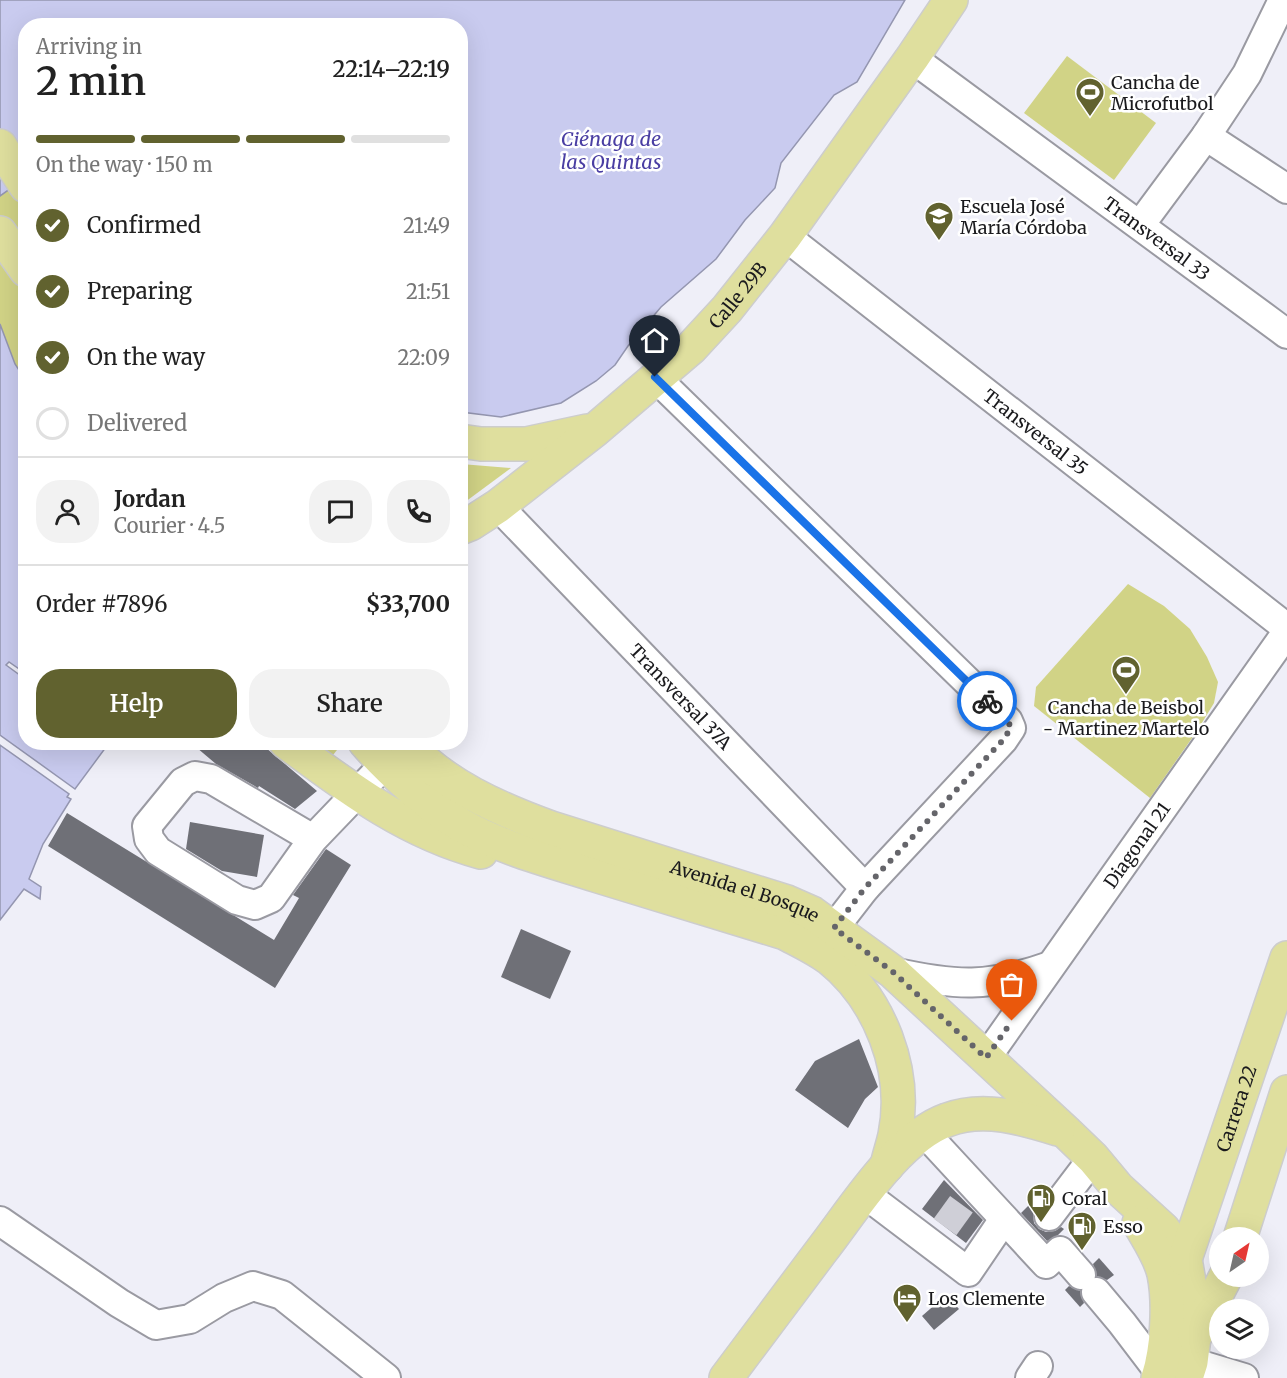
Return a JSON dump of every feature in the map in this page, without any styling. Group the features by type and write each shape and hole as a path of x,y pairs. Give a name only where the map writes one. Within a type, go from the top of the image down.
{"main road":[{"name":"Calle 29B","path":"468,525 498,506 595,430 691,348 784,236 951,0"},
{"path":"0,146 18,174"},
{"path":"0,233 18,259"},
{"path":"468,442 526,444 595,430"},
{"path":"297,750 356,794 407,824 470,849 502,857 568,866"},
{"name":"Avenida el Bosque","path":"385,750 460,825 516,849 784,933 828,958 853,981 872,1008 887,1037 896,1069 898,1102 896,1134 886,1166"},
{"name":"Avenida el Bosque","path":"385,750 434,768 457,785 514,814 551,828 787,902 812,913 893,972 1066,1132 1093,1158 1118,1188 1163,1229 1185,1259"},
{"name":"Carrera 22","path":"1185,1259 1279,1015 1287,958"},
{"path":"1244,1227 1287,1092"},
{"path":"726,1378 886,1166 923,1131 948,1119 981,1113 1006,1115 1066,1132"},
{"name":"Avenida el Bosque","path":"1118,1188 1154,1249 1164,1274 1166,1335 1178,1366"},
{"path":"1178,1366 1194,1305 1185,1259"},
{"path":"1178,1366 1220,1287"}],"street":[{"path":"1140,225 1206,136 1282,15"},
{"name":"Transversal 33","path":"912,58 1287,334"},
{"path":"1206,136 1287,189"},
{"name":"Transversal 35","path":"784,236 1287,630"},
{"path":"655,377 1008,721 1011,728 1003,740 865,888 834,928"},
{"name":"Transversal 37A","path":"498,506 865,888"},
{"name":"Diagonal 21","path":"986,1058 1287,630"},
{"path":"313,839 211,779 195,776 183,782 147,826 149,839 158,851 237,900 255,905 271,898 313,839 356,794 385,750"},
{"path":"893,972 956,984 988,983 1020,977 1050,966"},
{"path":"923,1131 970,1192 1004,1219 1036,1230"},
{"path":"1036,1230 1093,1158"},
{"path":"865,1194 939,1236 968,1272 1004,1219"},
{"path":"0,1221 119,1303 156,1325 190,1319 224,1298 253,1286 282,1295 386,1378"},
{"path":"1036,1230 1046,1264 1060,1251 1122,1323 1178,1366 1244,1378"}],"green space":[{"name":"Cancha de Microfutbol","path":"1067,56 1156,123 1114,180 1024,113"},
{"path":"18,183 18,369 0,324 0,196"},
{"path":"468,465 511,468 468,500"},
{"name":"Cancha de Beisbol - Martinez Martelo","path":"1128,584 1164,606 1190,629 1207,657 1218,682 1214,703 1150,798 1034,706 1036,687"},
{"path":"315,750 337,750 329,760"}],"water":[{"name":"Ciénaga de las Quintas","path":"0,0 905,0 857,82 834,95 781,163 775,188 745,220 716,259 661,307 615,365 596,381 561,403 501,417 468,413 468,18 18,18 18,183 0,196"},
{"path":"0,324 18,369 18,668 9,662 6,665 18,674 18,748 0,735"},
{"path":"0,745 69,794 67,797 71,799 43,844 29,879 41,887 40,899 24,889 0,920"},
{"path":"21,750 104,750 75,789"}],"building":[{"path":"199,750 268,750 317,791 295,809 259,786 258,788 216,764"},
{"path":"67,813 274,940 299,898 293,895 326,849 351,865 275,988 48,846"},
{"path":"190,822 264,835 257,877 222,871 186,849"},
{"path":"521,929 571,951 550,999 501,977"},
{"path":"859,1039 878,1087 865,1099 848,1128 795,1090 815,1061"},
{"path":"944,1180 983,1220 966,1243 922,1209"},
{"path":"1033,1201 1037,1205 1033,1213 1034,1223 1039,1229 1046,1232 1055,1231 1061,1227 1064,1229 1047,1241 1021,1213"},
{"path":"1099,1258 1114,1275 1107,1280 1097,1276 1093,1264"},
{"path":"1069,1286 1080,1291 1084,1303 1080,1307 1065,1290"},
{"path":"946,1295 959,1309 934,1330 922,1316"}],"tunnel":[{"path":"945,1227 966,1198"}],"way so far":[{"path":"987,701 1008,721 1011,728 1003,740 865,888 834,928 893,972 986,1058 1012,1021"}],"place":[{"name":"Cancha de Microfutbol","path":"1090,118"},
{"name":"Escuela José María Córdoba","path":"939,242"},
{"name":"Cancha de Beisbol - Martinez Martelo","path":"1126,696"},
{"name":"Coral","path":"1041,1224"},
{"name":"Esso","path":"1082,1252"},
{"name":"Los Clemente","path":"907,1324"}],"route":[{"path":"655,377 987,701"}]}
